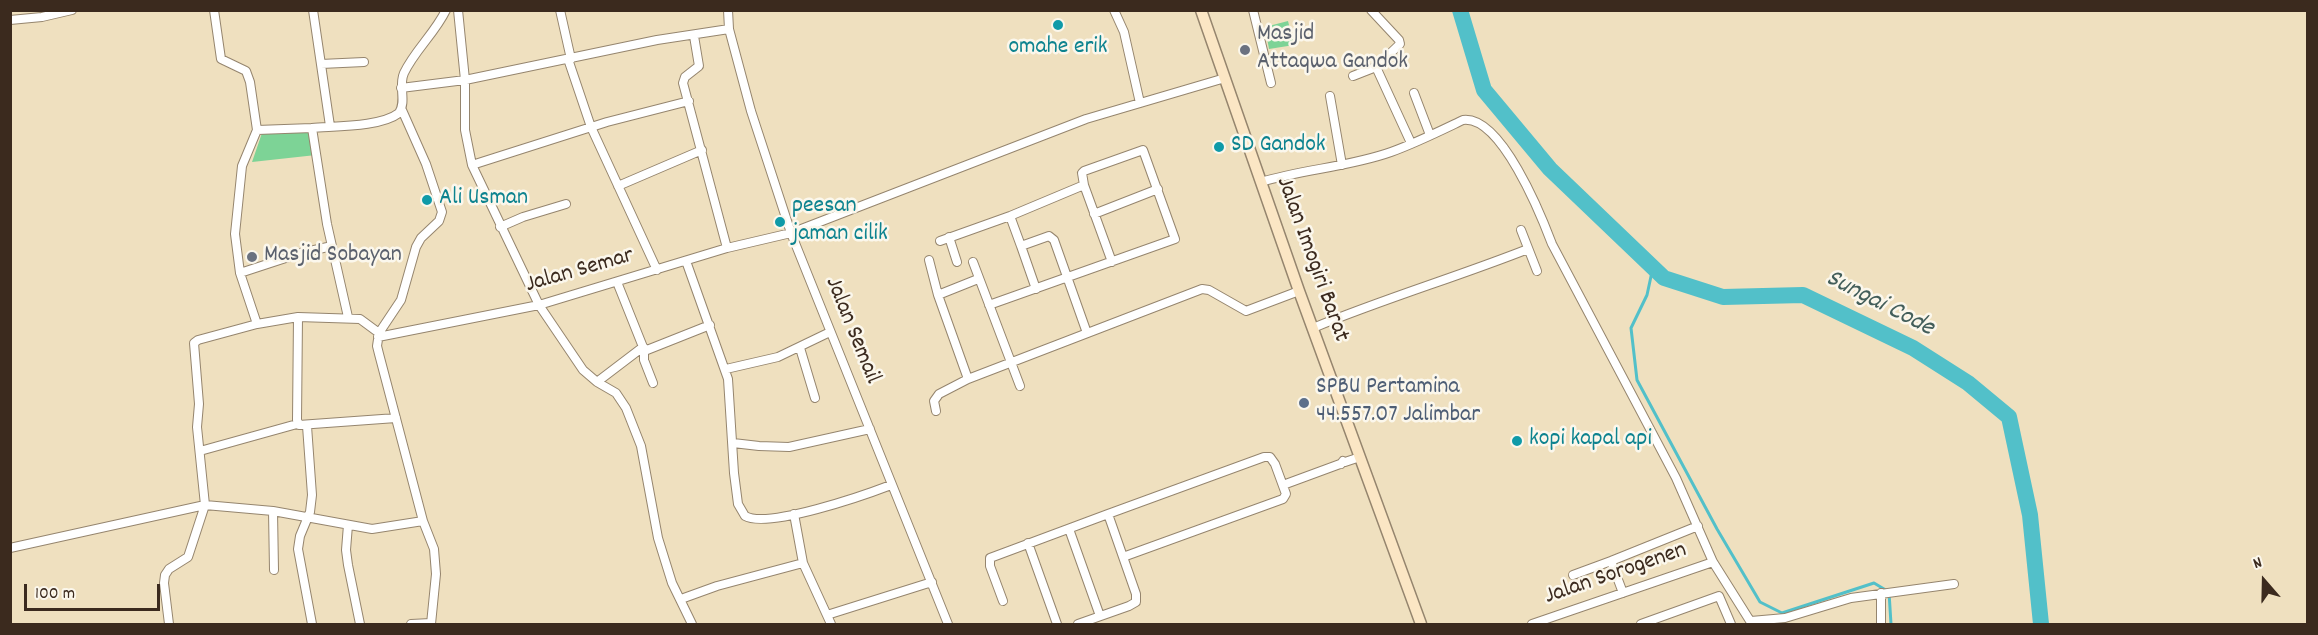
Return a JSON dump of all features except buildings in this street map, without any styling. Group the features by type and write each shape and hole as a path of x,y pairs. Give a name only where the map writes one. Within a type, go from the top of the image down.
{"main road":[{"name":"Jalan Imogiri Barat","path":"1201,10 1299,291 1421,624"}],"street":[{"path":"10,20 42,17 72,10"},
{"path":"214,10 221,59 243,68 248,76 258,130 242,166 236,234 240,273 257,324"},
{"path":"313,10 330,126"},
{"path":"411,624 431,624 434,549 423,521 379,354 379,335 401,300 416,247 421,238 439,221 442,212 426,164 402,110 401,88 404,72 446,10"},
{"path":"560,10 569,59 591,127 657,270"},
{"name":"Jalan Semail","path":"728,10 729,29 751,111 791,233 948,624"},
{"path":"1114,10 1124,32 1140,103"},
{"path":"1253,10 1271,83"},
{"path":"1353,76 1376,68 1400,44 1371,10"},
{"path":"460,11 465,80 465,130 472,165 538,305 583,370 597,382 616,393 626,408 641,446 658,537 672,582 692,624"},
{"path":"401,88 465,80 657,40 729,29"},
{"path":"694,36 699,66 686,77 683,83 728,248"},
{"path":"321,64 363,62"},
{"path":"1376,68 1411,143"},
{"name":"Jalan Semar","path":"379,335 538,305 728,248 791,233 1086,119 1225,78"},
{"path":"1414,93 1430,135"},
{"path":"1330,96 1342,165"},
{"path":"472,165 591,127 689,101"},
{"path":"258,130 312,128 386,120 396,116 402,110"},
{"path":"1261,182 1391,152 1463,120 1474,120 1493,136 1509,156 1539,209 1552,244 1671,469 1713,562 1751,623 1785,618 1851,598 1954,584"},
{"path":"312,128 332,246 348,317"},
{"path":"618,186 702,150"},
{"path":"989,305 1112,262 1175,238 1142,150 1082,173 1084,185 1112,262"},
{"path":"940,241 1010,216 1084,185"},
{"path":"1094,214 1158,189"},
{"path":"500,227 566,204"},
{"path":"1010,216 1036,289"},
{"path":"1521,230 1537,272"},
{"path":"1021,246 1046,236 1052,237 1087,333"},
{"path":"949,237 957,262"},
{"path":"240,273 300,253 332,246"},
{"path":"1313,328 1356,310 1474,271 1528,249"},
{"path":"929,260 938,295 968,379"},
{"path":"686,261 726,369 738,504 745,516 756,520 794,514 848,501 891,485"},
{"path":"973,262 1020,386"},
{"path":"938,295 978,279"},
{"path":"617,282 644,348 644,360 653,383"},
{"path":"936,411 934,401 939,394 968,379 1202,289 1209,290 1244,310 1299,291"},
{"path":"169,624 165,575 169,569 188,557 206,505 196,427 200,404 194,343 257,324 298,318 348,317 360,319 379,335"},
{"path":"297,424 298,318"},
{"path":"644,348 648,350 710,326"},
{"path":"726,369 769,359 800,348 830,332"},
{"path":"597,382 644,348"},
{"path":"800,348 815,398"},
{"path":"200,451 297,424 307,426 396,418"},
{"path":"307,426 312,495 310,512 298,549 304,592 312,624"},
{"path":"733,443 789,447 870,429"},
{"path":"1003,601 990,566 990,558 1264,457 1272,459 1286,494 1283,499 1123,557"},
{"path":"1283,485 1360,457"},
{"path":"10,548 206,505 273,511 372,529 423,521"},
{"path":"273,511 274,570"},
{"path":"794,514 803,563 831,624"},
{"path":"1078,624 1136,602 1136,594 1108,514"},
{"path":"348,525 346,550 360,624"},
{"path":"1573,575 1698,526"},
{"path":"1069,529 1100,616"},
{"path":"1028,543 1057,624"},
{"path":"1611,561 1623,593"},
{"name":"Jalan Sorogenen","path":"1532,624 1713,562"},
{"path":"681,599 717,586 803,563"},
{"path":"827,615 932,582"},
{"path":"1881,624 1885,592"},
{"path":"1641,624 1719,596 1731,624"}],"green space":[{"path":"1288,21 1294,45 1269,49 1265,27"},
{"path":"310,130 316,155 252,162 262,133"}],"waterway":[{"name":"Sungai Code","path":"1460,10 1484,90 1550,169 1664,278 1723,297 1803,295 1913,348 1968,383 2009,417 2030,515 2041,624"},
{"path":"1653,267 1647,295 1631,328 1637,380 1717,529 1760,602 1782,613 1874,583 1889,592 1891,624"}],"place":[{"name":"omahe erik","path":"1058,25"},
{"name":"Masjid Attaqwa Gandok","path":"1245,50"},
{"name":"SD Gandok","path":"1219,147"},
{"name":"Ali Usman","path":"427,200"},
{"name":"peesan jaman cilik","path":"780,222"},
{"name":"Masjid Sobayan","path":"252,257"},
{"name":"SPBU Pertamina 44.557.07 Jalimbar","path":"1304,403"},
{"name":"kopi kapal api","path":"1517,441"}]}
